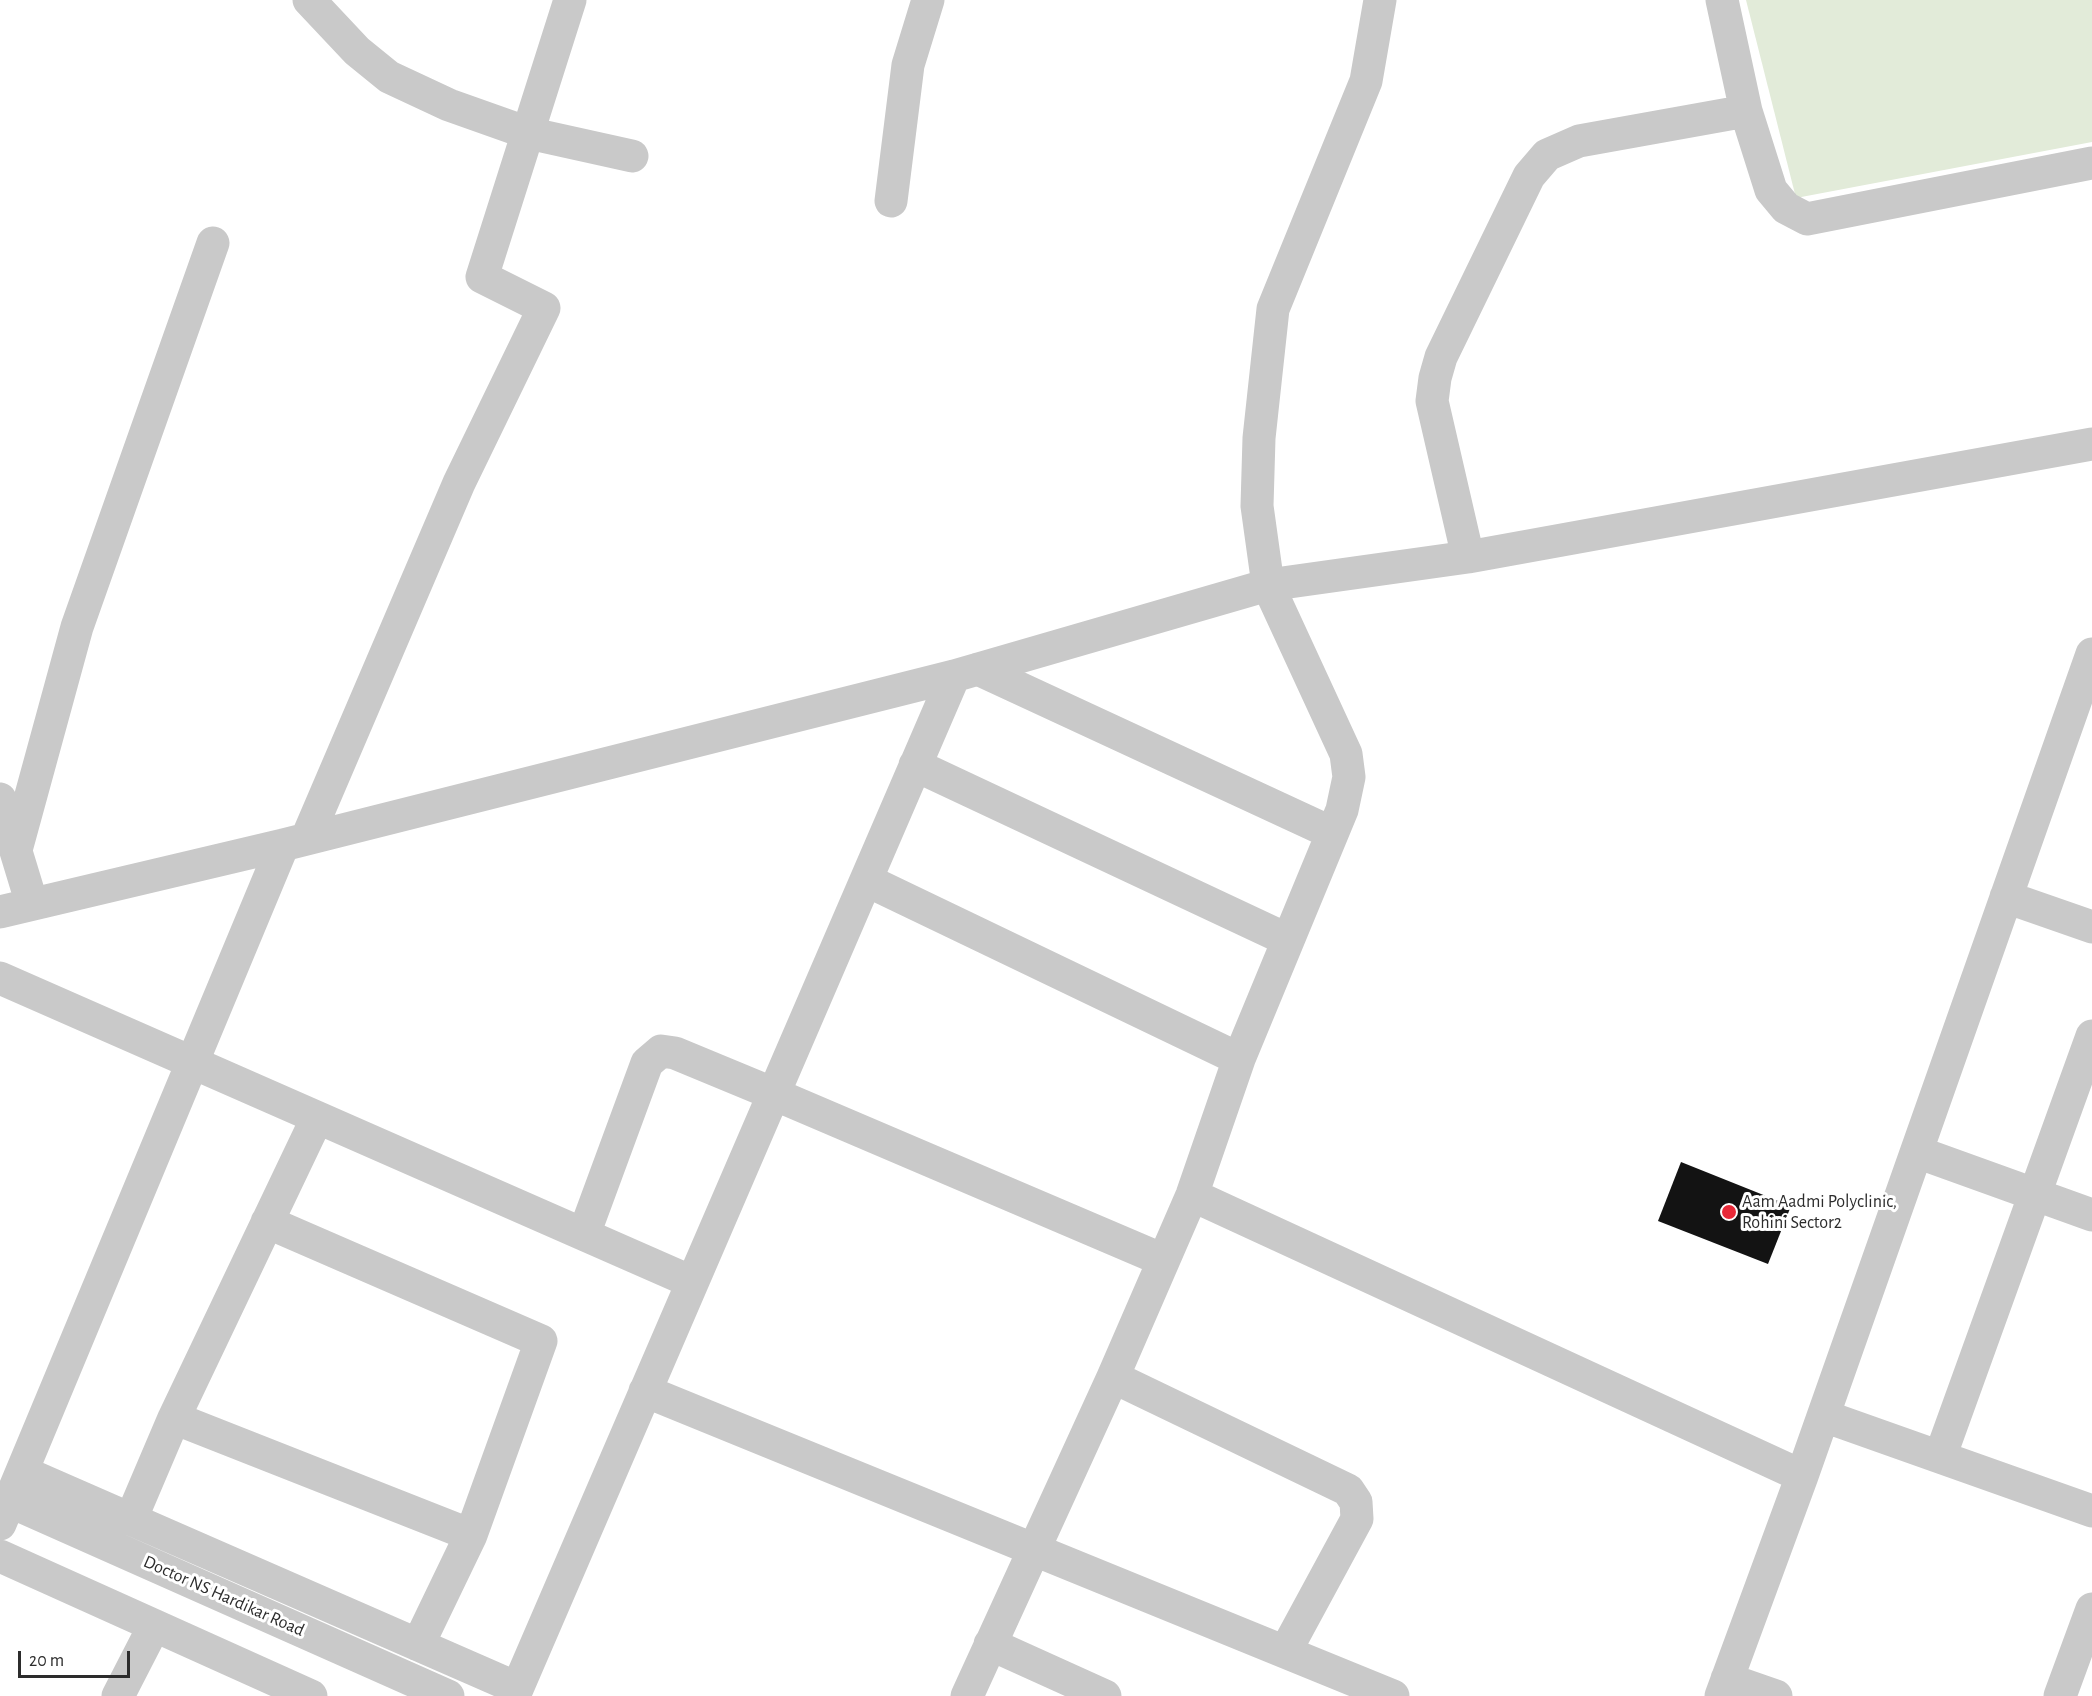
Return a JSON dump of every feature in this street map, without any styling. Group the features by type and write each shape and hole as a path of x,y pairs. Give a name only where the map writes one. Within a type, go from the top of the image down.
{"street":[{"path":"309,0 357,51 389,77 449,105 528,133 632,156"},
{"path":"3,1507 23,1472 192,1064 459,483 544,308 482,277 570,0"},
{"path":"891,201 908,66 928,0"},
{"path":"967,1696 1113,1377 1192,1195 1239,1059 1342,810 1348,777 1346,754 1268,585 1257,506 1259,438 1273,309 1366,81 1380,0"},
{"path":"1722,0 1746,111 1771,190 1786,208 1807,219 2092,163"},
{"path":"1468,557 1432,401 1435,378 1441,357 1529,176 1547,155 1579,141 1746,111"},
{"path":"16,850 77,627 213,243"},
{"path":"0,912 295,842 966,672 1268,585 1468,557 2092,444"},
{"path":"1776,1696 1724,1688 1824,1416 2092,654"},
{"path":"23,1472 418,1645 515,1692 915,765 966,672"},
{"path":"966,672 1332,833"},
{"path":"915,765 1288,940"},
{"path":"0,799 32,904"},
{"path":"866,880 1239,1059"},
{"path":"2007,897 2092,927"},
{"path":"0,978 692,1282"},
{"path":"1940,1457 2037,1195 2092,1036"},
{"path":"584,1234 651,1057 661,1051 675,1053 774,1094 1163,1260"},
{"path":"131,1519 174,1418 317,1118"},
{"path":"1917,1152 2092,1215"},
{"path":"1192,1195 1802,1476"},
{"path":"267,1222 541,1341 471,1535 418,1645"},
{"path":"1113,1377 1348,1490 1356,1502 1357,1519 1285,1652"},
{"path":"645,1391 1285,1652 1381,1694"},
{"path":"1824,1416 2092,1511"},
{"path":"174,1418 471,1535"},
{"name":"Doctor NS Hardikar Road","path":"3,1507 448,1696"},
{"path":"0,1556 154,1626 276,1689 311,1696"},
{"path":"2060,1696 2092,1609"},
{"path":"118,1696 154,1626"},
{"path":"990,1644 1105,1696"}],"green space":[{"path":"1746,0 2092,0 2092,142 1796,198"}],"building":[{"path":"1681,1162 1791,1206 1768,1264 1658,1221"}],"place":[{"name":"Aam Aadmi Polyclinic, Rohini Sector2","path":"1729,1212"}]}
